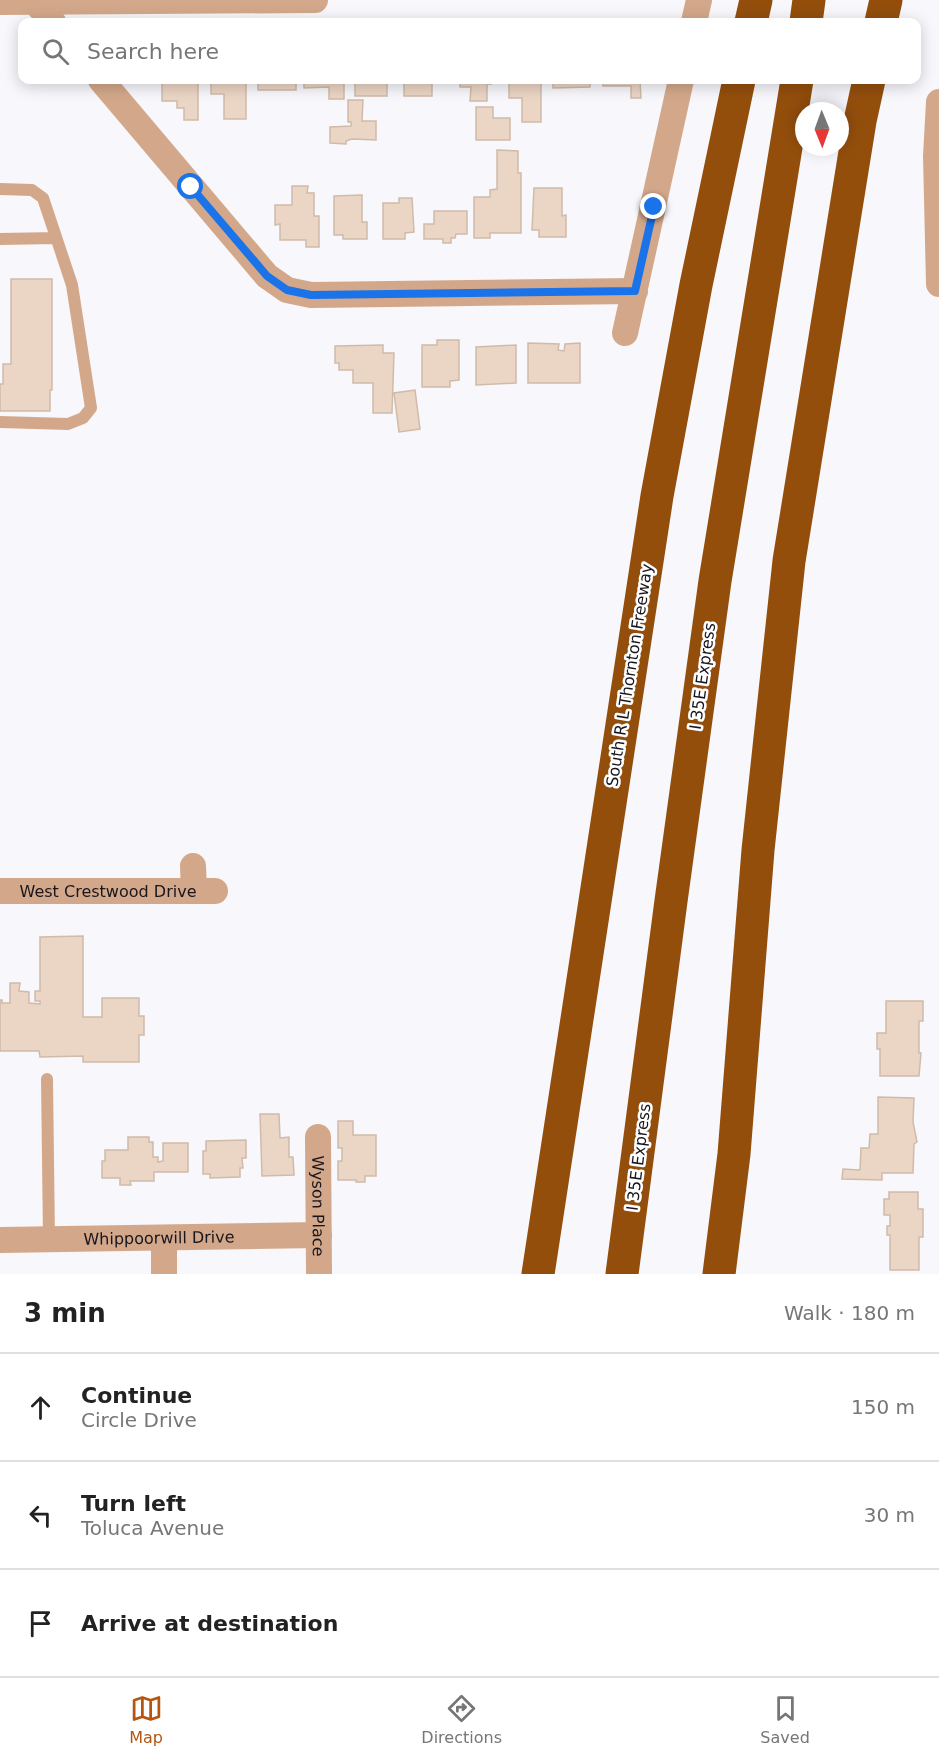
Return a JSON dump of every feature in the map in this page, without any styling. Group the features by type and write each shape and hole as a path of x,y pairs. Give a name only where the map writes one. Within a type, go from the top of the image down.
{"highway":[{"path":"752,18 756,0"},
{"path":"807,18 809,0"},
{"path":"882,18 886,0"},
{"name":"South R L Thornton Freeway","path":"538,1274 657,496 696,285 738,84"},
{"name":"I 35E Express","path":"622,1274 715,581 795,84"},
{"path":"719,1274 734,1154 758,850 789,561 858,133 868,84"}],"street":[{"path":"0,2 315,0"},
{"path":"695,18 699,0"},
{"path":"35,2 49,18"},
{"path":"104,84 267,276 287,290 311,295 635,291"},
{"path":"625,333 680,84"},
{"path":"939,102 936,156 939,284"},
{"name":"West Crestwood Drive","path":"0,891 201,883"},
{"name":"Wyson Place","path":"318,1137 319,1274"},
{"name":"Whippoorwill Drive","path":"0,1240 319,1235"},
{"path":"164,1239 164,1274"}],"lane":[{"path":"0,189 32,190 43,198 72,285 91,408 83,418 69,424 0,422"},
{"path":"0,239 57,238"},
{"path":"47,1079 49,1240"}],"building":[{"path":"162,84 198,84 198,120 184,120 184,108 177,108 177,101 162,101"},
{"path":"211,84 246,84 246,119 224,119 224,94 211,94"},
{"path":"258,84 296,84 296,90 258,90"},
{"path":"304,84 344,84 344,99 329,99 329,87 304,88"},
{"path":"355,84 387,84 387,96 355,96"},
{"path":"404,84 432,84 432,96 404,96"},
{"path":"460,84 487,84 487,101 470,101 471,87 460,87"},
{"path":"509,84 541,84 541,122 522,122 522,98 509,98"},
{"path":"553,84 590,84 590,87 553,88"},
{"path":"603,84 640,84 641,98 631,98 631,86 603,86"},
{"path":"348,100 363,100 362,121 376,121 376,140 352,139 346,141 346,144 330,143 330,127 351,126 351,122 348,122"},
{"path":"476,107 493,107 493,118 510,118 510,140 476,140"},
{"path":"497,150 518,151 518,173 521,173 521,233 490,233 490,238 474,238 474,197 490,197 490,190 497,189"},
{"path":"292,186 308,186 307,193 314,193 314,216 319,216 319,247 306,247 306,240 280,240 280,224 275,225 275,205 292,205"},
{"path":"534,188 562,188 562,216 566,215 566,237 539,237 539,230 532,230"},
{"path":"362,195 362,222 367,222 367,239 343,239 343,235 334,235 334,196"},
{"path":"399,198 412,198 414,232 405,233 405,239 383,239 383,203 399,203"},
{"path":"434,211 467,211 467,234 456,234 455,238 451,238 451,243 443,243 443,239 424,239 424,224 434,224"},
{"path":"11,279 52,279 50,411 0,411 3,364 11,364"},
{"path":"437,340 459,340 459,380 450,381 450,387 422,387 422,345 437,345"},
{"path":"528,343 559,344 558,350 564,351 565,344 580,343 580,383 528,383"},
{"path":"383,345 383,353 394,353 392,413 373,413 373,383 353,383 353,370 339,370 339,363 335,363 335,346"},
{"path":"516,345 516,383 476,385 476,347"},
{"path":"415,390 420,429 399,432 394,393"},
{"path":"83,936 83,1017 102,1017 102,998 139,998 139,1016 144,1016 144,1035 139,1035 139,1062 83,1062 83,1056 40,1057 39,1051 0,1051 0,1000 2,1003 10,1003 10,983 20,983 19,991 29,992 29,1003 40,1004 40,1001 35,1001 35,991 40,991 40,937"},
{"path":"886,1001 923,1001 923,1021 919,1021 919,1053 921,1053 919,1076 880,1076 880,1049 877,1049 877,1033 886,1033"},
{"path":"878,1097 914,1098 913,1122 917,1142 914,1144 913,1173 882,1173 882,1180 842,1179 843,1169 860,1170 861,1148 869,1148 870,1134 878,1134"},
{"path":"260,1114 279,1114 280,1138 289,1137 289,1157 293,1157 294,1175 262,1176"},
{"path":"338,1121 353,1121 353,1135 376,1135 376,1176 365,1176 365,1182 338,1180 338,1161 342,1161 342,1148 338,1148"},
{"path":"128,1137 149,1137 149,1142 153,1142 153,1157 158,1157 158,1162 163,1161 163,1143 188,1143 188,1172 154,1172 154,1181 130,1181 131,1185 120,1185 120,1178 102,1178 102,1161 105,1161 105,1150 128,1150"},
{"path":"246,1140 246,1158 242,1158 243,1168 240,1168 240,1177 210,1178 210,1174 203,1174 203,1151 206,1151 206,1141"},
{"path":"889,1192 918,1192 918,1209 923,1209 923,1237 919,1237 919,1270 890,1270 890,1235 887,1235 887,1226 890,1226 890,1215 884,1215 884,1199 889,1199"}],"route":[{"path":"191,187 267,276 287,290 311,295 635,291 654,207"}]}
